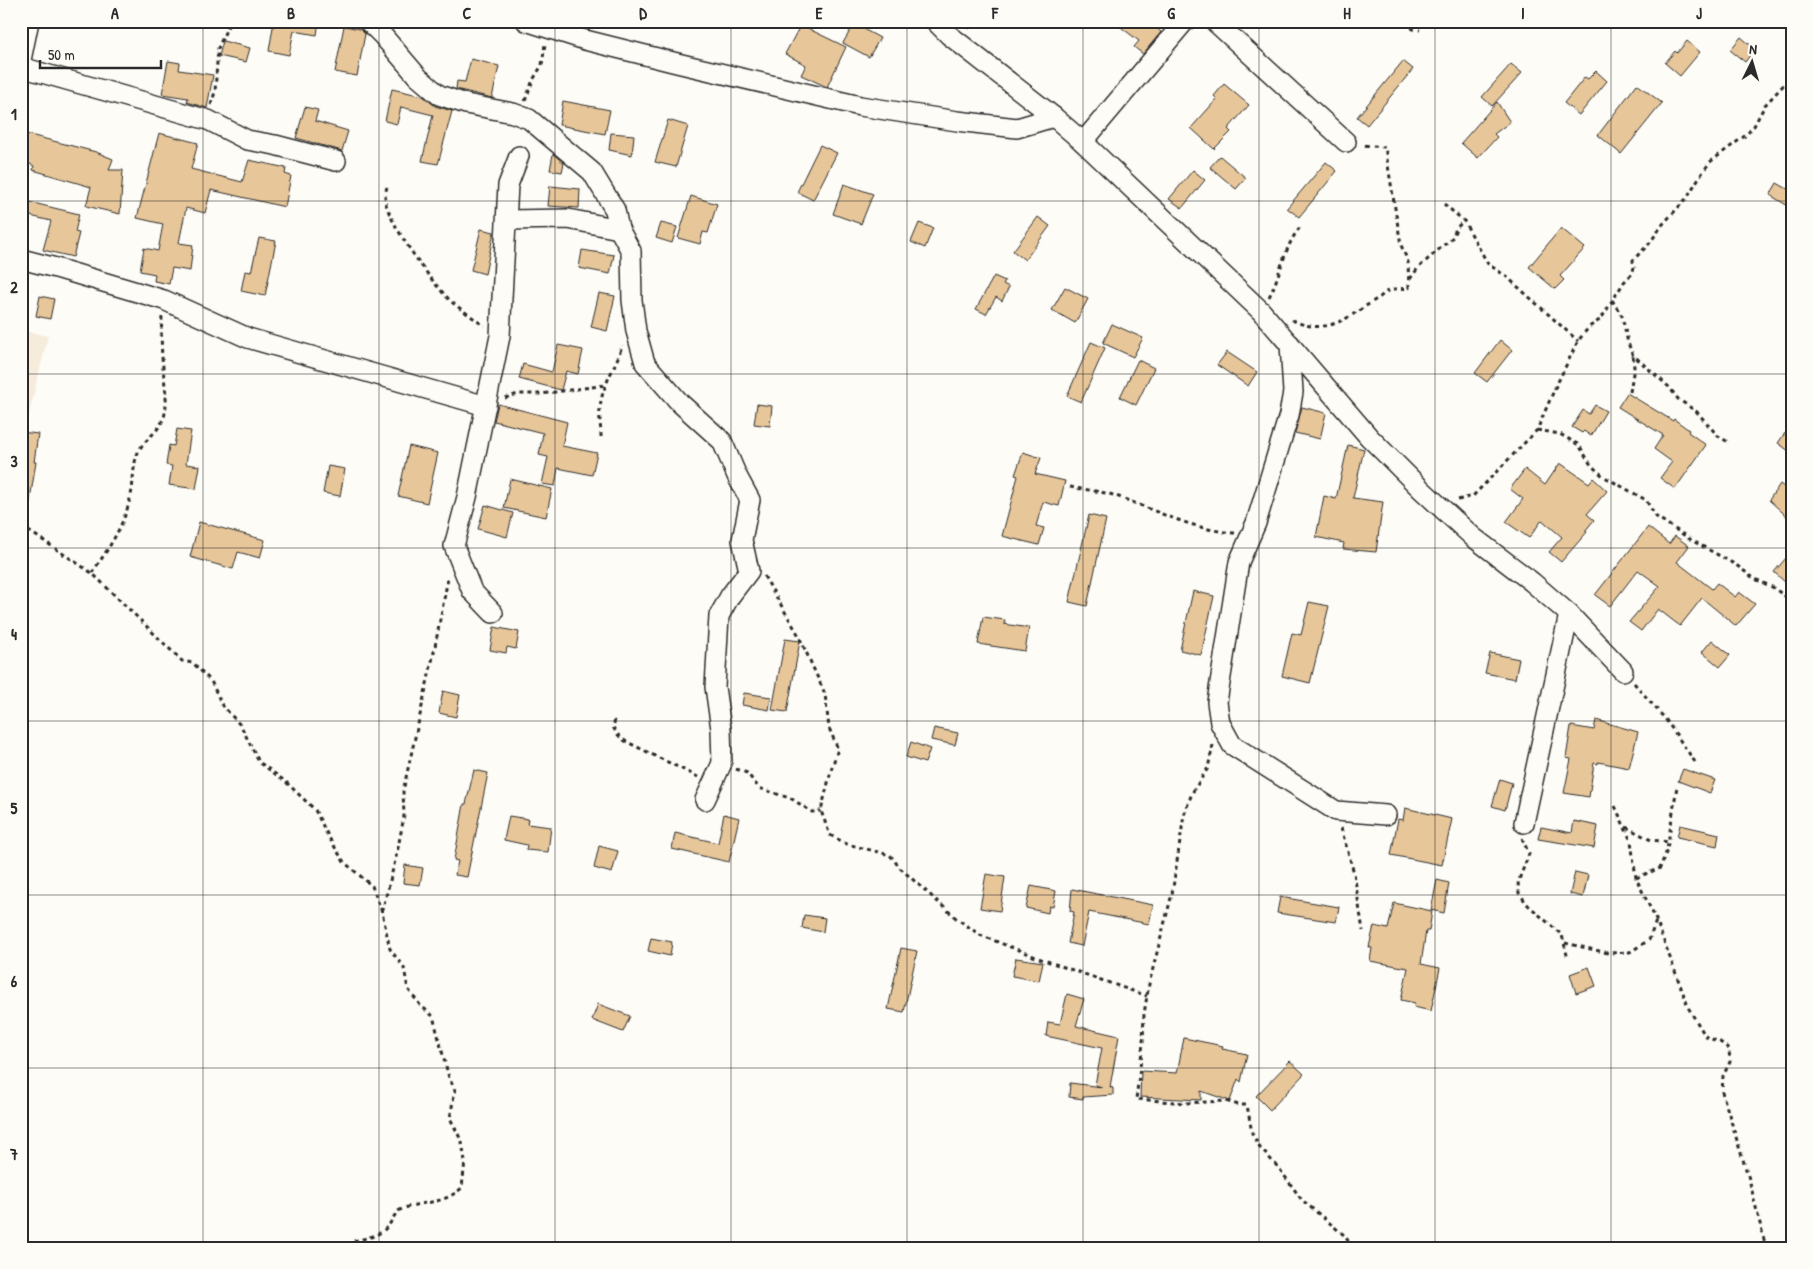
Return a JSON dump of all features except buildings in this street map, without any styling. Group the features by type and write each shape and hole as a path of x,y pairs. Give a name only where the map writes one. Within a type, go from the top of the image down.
{"street":[{"path":"21,60 29,21"},
{"path":"368,21 418,76 439,94 466,104 514,113 529,119 592,172 615,210 619,229 631,251 632,300 636,331 645,363 680,403 722,441 750,500 742,540 749,571 730,596 719,616 715,687 721,729 722,763 708,792"},
{"path":"526,21 585,40 860,106 1017,128 1054,117"},
{"path":"935,21 949,35 1083,142 1261,311 1369,437 1422,490 1473,537 1532,582 1569,614 1623,671"},
{"path":"1083,142 1185,21"},
{"path":"1214,21 1346,142"},
{"path":"21,67 208,120 247,140 275,145 336,161"},
{"path":"493,613 472,591 454,546 467,497 500,336 508,185 519,156"},
{"path":"507,220 568,218 619,229"},
{"path":"21,259 164,300 248,338 486,406"},
{"path":"1290,344 1293,392 1289,415 1256,523 1239,562 1217,702 1220,723 1232,745 1336,811 1386,814"},
{"path":"1524,823 1569,614"}],"path":[{"path":"208,120 215,92 218,48 230,21"},
{"path":"1408,21 1408,24 1413,29 1420,30"},
{"path":"522,116 525,101 533,80 542,65 544,46 553,29"},
{"path":"1456,500 1473,496 1537,430 1578,341 1589,328 1601,319 1624,282 1631,275 1634,268 1633,260 1649,244 1663,224 1686,199 1710,162 1746,135 1754,126 1765,105 1793,76"},
{"path":"1287,317 1304,326 1320,328 1330,326 1356,313 1390,290 1409,288 1408,262 1401,245 1384,147 1346,142"},
{"path":"387,187 385,199 388,210 410,251 419,260 425,273 452,302 500,336"},
{"path":"1444,204 1464,221 1488,264 1507,277 1578,341"},
{"path":"1410,280 1418,268 1453,237 1456,228 1464,221"},
{"path":"1264,304 1277,281 1294,235 1302,226"},
{"path":"92,573 113,544 122,526 131,497 133,466 140,448 158,429 165,413 166,388 161,327 164,300"},
{"path":"1612,300 1622,316 1628,343 1634,356 1678,398 1714,428 1718,436 1730,443"},
{"path":"601,437 600,408 606,385 620,354 624,336"},
{"path":"1630,392 1634,356"},
{"path":"486,406 518,394 541,394 606,385"},
{"path":"1537,430 1560,434 1579,445 1591,465 1602,476 1646,500 1655,516 1785,596 1793,606"},
{"path":"1070,487 1114,496 1184,522 1219,532 1236,533 1256,523"},
{"path":"21,527 92,573 182,661 193,664 211,681 222,706 241,726 259,762 286,782 315,810 344,862 372,886 382,912 390,949 404,968 408,989 420,1005 432,1016 449,1078 455,1090 450,1118 462,1142 465,1161 462,1188 451,1197 436,1202 416,1204 398,1211 387,1228 376,1235 354,1241"},
{"path":"761,567 764,576 798,634 825,694 829,728 838,749 821,811 830,835 848,844 890,855 900,868 949,911 980,935 1147,996"},
{"path":"382,912 397,853 404,816 403,791 414,735 433,657 449,574"},
{"path":"1623,671 1666,720 1696,762"},
{"path":"615,720 613,727 617,734 625,741 635,745 708,792"},
{"path":"1220,723 1208,768 1192,793 1184,815 1172,894 1147,996 1136,1099 1186,1103 1226,1101 1238,1105 1247,1105 1252,1133 1260,1148 1278,1167 1302,1200 1344,1236 1353,1248"},
{"path":"722,763 748,774 759,788 792,799 812,812 821,811"},
{"path":"1636,878 1660,868 1669,842 1676,786"},
{"path":"1615,806 1632,841 1636,878 1656,920 1689,1009 1706,1037 1720,1042 1729,1049 1730,1062 1723,1076 1722,1092 1749,1179 1766,1248"},
{"path":"1336,811 1354,873 1363,931"},
{"path":"1524,823 1523,840 1529,854 1518,882 1518,893 1528,905 1562,935 1568,959"},
{"path":"1626,828 1651,840 1669,842"},
{"path":"1565,943 1608,953 1630,952 1649,940 1656,920"}],"shaded area":[{"path":"21,330 48,336 21,446"}]}
